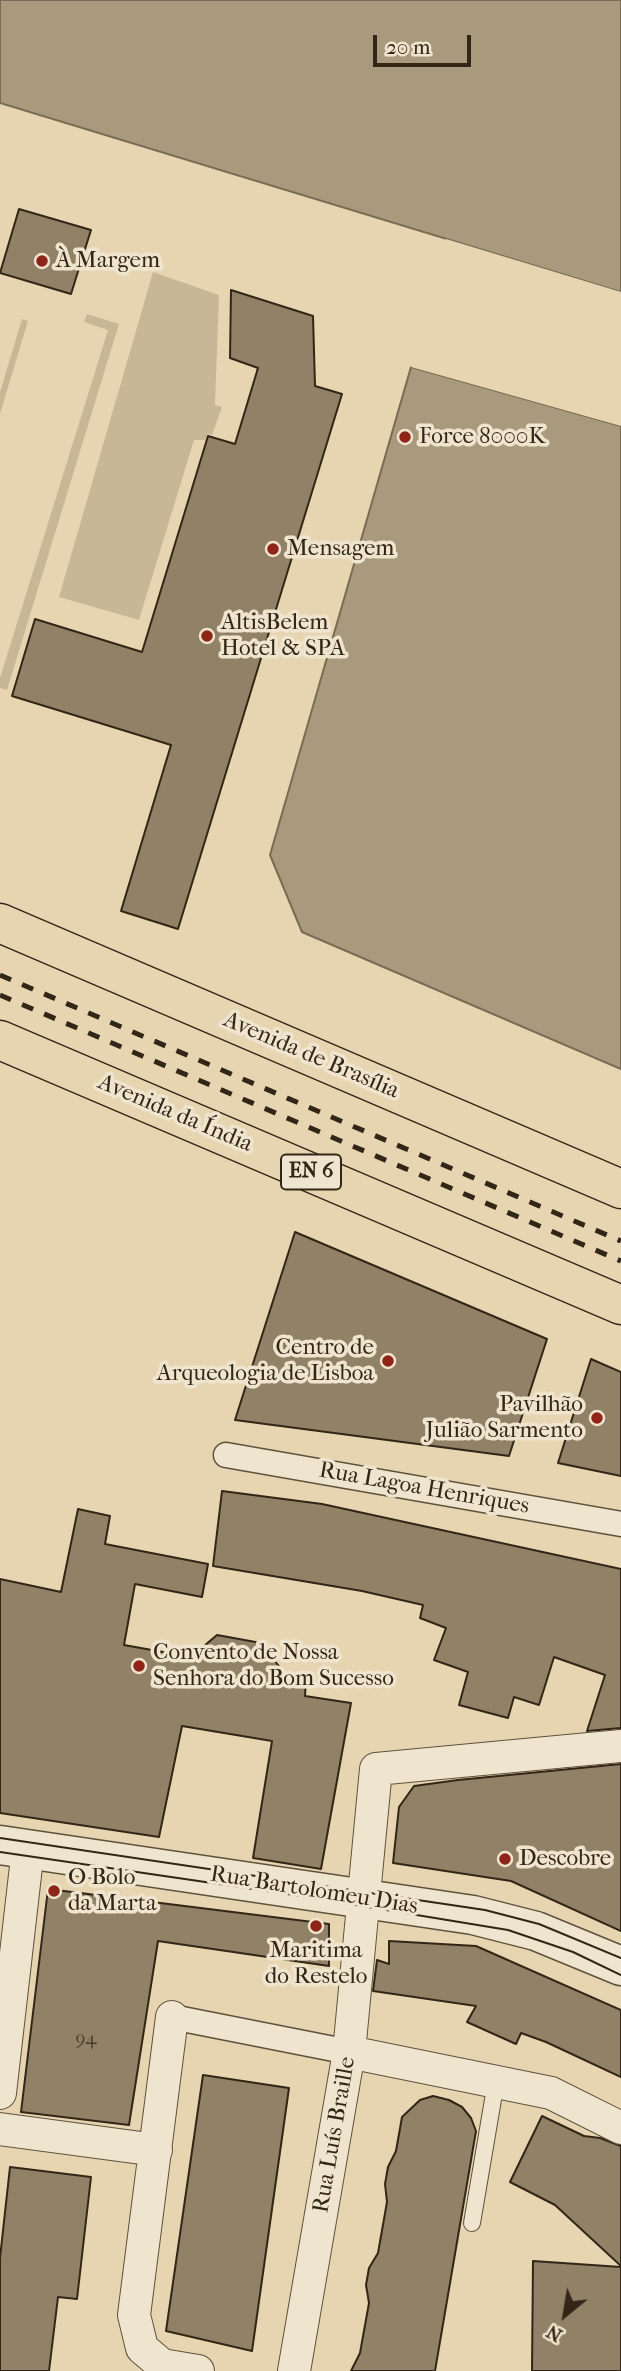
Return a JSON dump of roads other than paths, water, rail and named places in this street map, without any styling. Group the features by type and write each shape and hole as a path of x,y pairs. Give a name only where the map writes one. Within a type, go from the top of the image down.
{"main road":[{"name":"Avenida de Brasília","path":"0,923 621,1189"},
{"name":"Avenida da Índia","path":"0,1040 621,1305"}],"street":[{"name":"Rua Lagoa Henriques","path":"226,1455 621,1524"},
{"name":"Rua Luís Braille","path":"294,2371 349,2052 376,1769 621,1746"},
{"name":"Rua Bartolomeu Dias","path":"14,1847 472,1914 510,1923 575,1945 621,1966"},
{"path":"0,2093 14,1847"},
{"path":"198,2371 162,2365 142,2348 134,2315 172,2017 551,2093 621,2128"},
{"path":"0,2129 156,2150"}],"lane":[{"path":"472,2223 496,2082"}],"tram line":[{"path":"0,1838 485,1910 539,1924 621,1958"},
{"path":"0,1852 301,1896 508,1930 573,1952 621,1975"}],"railway":[{"path":"0,975 621,1241"},
{"path":"0,995 621,1261"}],"place":[{"name":"À Margem","path":"42,261"},
{"name":"Force 8000K","path":"405,437"},
{"name":"Mensagem","path":"273,549"},
{"name":"AltisBelem Hotel & SPA","path":"207,636"},
{"name":"Centro de Arqueologia de Lisboa","path":"388,1361"},
{"name":"Pavilhão Julião Sarmento","path":"597,1418"},
{"name":"Convento de Nossa Senhora do Bom Sucesso","path":"139,1666"},
{"name":"Descobre","path":"505,1859"},
{"name":"O Bolo da Marta","path":"54,1891"},
{"name":"Maritima do Restelo","path":"316,1926"}]}
